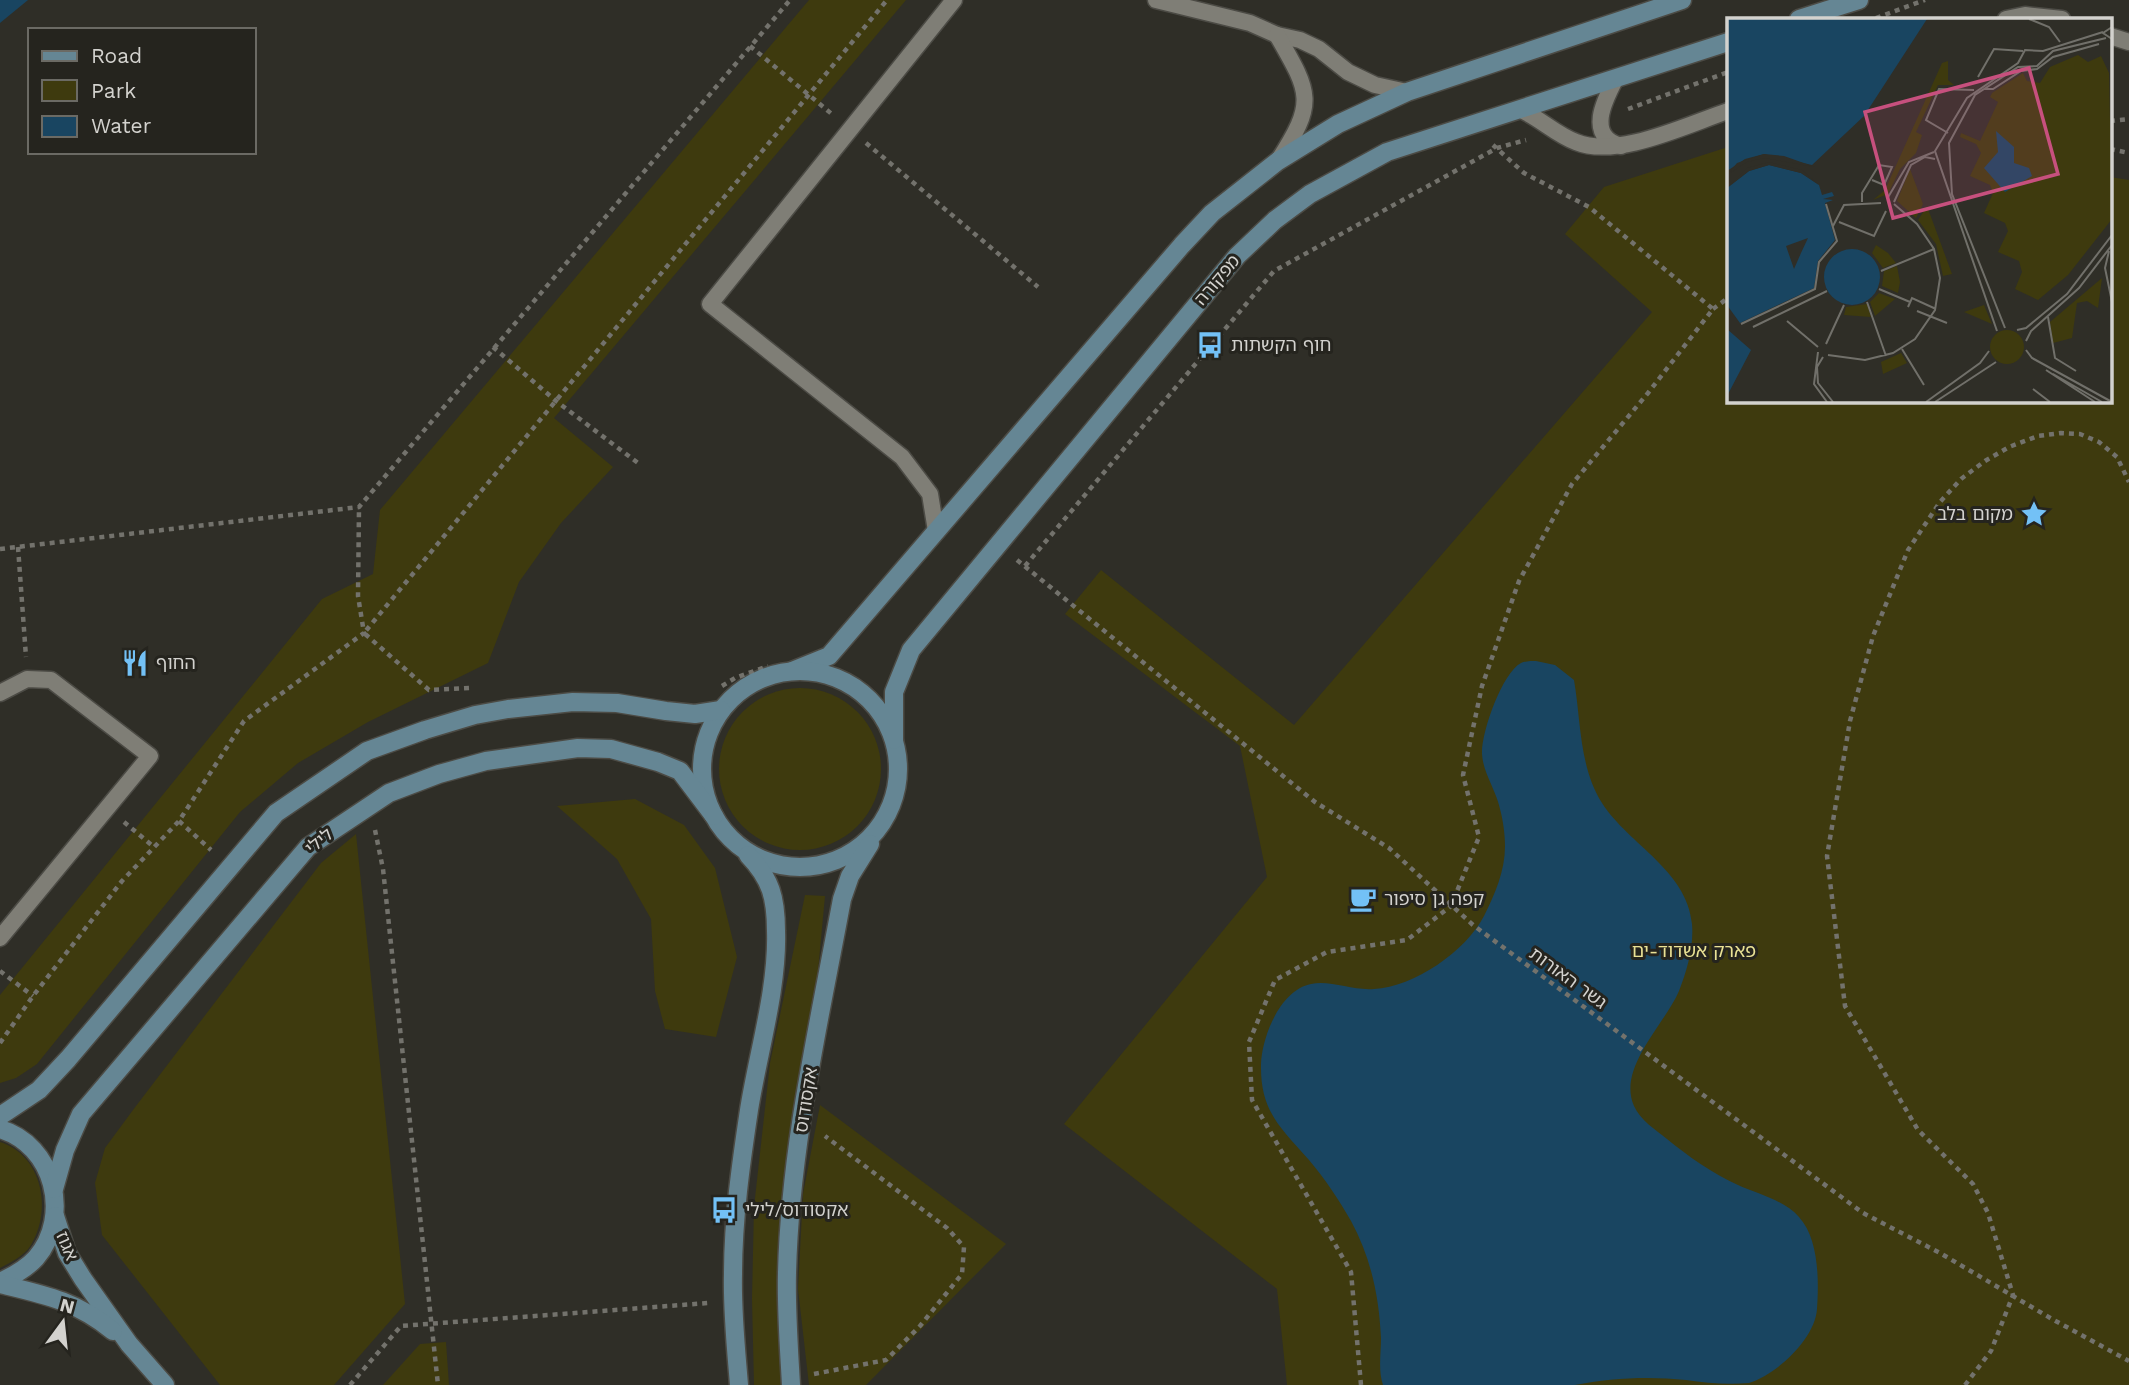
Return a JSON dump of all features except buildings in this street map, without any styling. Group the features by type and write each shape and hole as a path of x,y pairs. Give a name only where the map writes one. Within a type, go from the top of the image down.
{"street":[{"path":"739,1385 733,1273 737,1204 749,1111 775,967 776,932 773,892 762,870 714,817 704,790 702,762 708,735 721,710 741,691 765,677 792,671 830,656 1182,245 1212,213 1278,161 1338,124 1407,92 1682,0"},
{"path":"1802,18 1859,0"},
{"name":"מפקורה","path":"894,740 894,692 911,650 1237,256 1275,220 1310,194 1387,152 1727,42"},
{"path":"738,845 766,861 786,865 797,867 829,863 858,849 880,827 894,800 899,770 894,740 879,711 855,688 825,674 792,671"},
{"path":"0,1116 38,1090 68,1059 276,813 367,751 475,715 573,702 617,703 695,714 721,710"},
{"name":"לילי","path":"54,1189 65,1150 81,1114 308,847 389,793 439,774 486,761 578,748 611,749 680,771 714,817"},
{"name":"אקסודוס","path":"791,1382 787,1274 791,1209 802,1119 842,900 850,876 880,827"},
{"path":"0,1129 30,1146 45,1166 54,1189 55,1216 49,1238 36,1258 0,1283"},
{"name":"אגוז","path":"55,1216 67,1252 129,1345"},
{"name":"אגוז","path":"0,1283 55,1297 92,1314 129,1345 165,1385"}],"lane":[{"path":"936,531 930,494 902,457 710,304 954,0"},
{"path":"1156,0 1250,23 1277,35 1300,40 1319,49 1348,72 1375,85 1407,92"},
{"path":"2011,18 2025,15 2053,18"},
{"path":"1277,35 1298,71 1307,98 1298,130 1278,161"},
{"path":"2112,37 2129,42"},
{"path":"1616,78 1604,102 1600,119 1603,134 1613,144 1623,146"},
{"path":"1519,109 1534,115 1555,132 1593,148 1623,146 1727,111"},
{"path":"0,693 27,678 51,680 150,756 0,938"}],"path":[{"path":"477,688 429,690 365,633 358,596 359,507 790,0"},
{"path":"0,1043 121,881 179,821 244,721 365,633 887,0"},
{"path":"1875,18 1925,0"},
{"path":"750,46 1038,287"},
{"path":"1600,119 1727,72"},
{"path":"1471,124 1524,173 1589,207 1713,309"},
{"path":"1025,566 1274,271 1497,148 1555,132"},
{"path":"1361,1385 1351,1272 1252,1100 1249,1042 1275,980 1327,952 1406,940 1451,905 1479,837 1462,775 1482,686 1519,581 1572,484 1713,309 1727,299"},
{"path":"493,347 556,401 638,463"},
{"path":"1965,1385 1991,1351 2013,1295 1987,1213 1973,1184 1918,1130 1845,1006 1827,856 1850,721 1873,636 1908,550 1940,502 1961,479 2009,447 2038,436 2061,433 2080,435 2099,442 2117,457 2129,482"},
{"path":"0,549 359,507"},
{"name":"גשר האורות","path":"998,544 1315,802 1389,848 1473,925 1863,1213 1940,1253 2052,1320 2129,1361"},
{"path":"18,547 27,678"},
{"path":"712,691 735,678 772,664"},
{"path":"369,805 383,869 438,1385"},
{"path":"179,821 230,868"},
{"path":"129,826 155,846"},
{"path":"0,971 33,996"},
{"path":"791,1382 886,1360 920,1326 962,1274 964,1247 947,1228 802,1119"},
{"path":"350,1385 401,1326 734,1301"}],"green space":[{"path":"809,0 906,0 554,418 613,467 561,523 519,582 488,663 368,722 298,763 240,812 37,1064 16,1078 0,1083 0,995 322,599 373,574 380,510"},
{"name":"פארק אשדוד-ים","path":"1727,147 1727,402 2112,402 2112,177 2129,180 2129,1385 1287,1385 1277,1289 1064,1124 1267,877 1240,746 1065,614 1101,570 1294,725 1652,312 1565,234 1604,187"},
{"path":"800,688 831,694 857,712 875,738 881,769 875,800 857,826 831,844 800,850 769,844 743,826 725,800 719,769 725,738 743,712 769,694"},
{"path":"635,799 684,825 715,868 737,957 716,1037 665,1029 655,991 651,919 617,859 557,806"},
{"path":"356,834 405,1304 334,1385 220,1385 102,1235 95,1183 105,1148 133,1110 321,863"},
{"path":"805,895 825,896 818,971 792,1118 781,1208 777,1274 781,1385 754,1385 754,1207 770,1063"},
{"path":"820,1105 1006,1244 866,1385 809,1385 798,1289 803,1194"},
{"path":"0,1142 26,1159 40,1185 42,1200 38,1231 31,1245 21,1256 0,1268"},
{"path":"446,1342 449,1385 383,1385 420,1344"}],"water":[{"path":"0,0 28,0 0,23"},
{"path":"1536,661 1555,665 1574,680 1582,743 1594,789 1613,818 1668,873 1680,888 1688,905 1692,941 1685,975 1672,1004 1637,1062 1630,1092 1634,1106 1649,1124 1701,1164 1729,1181 1793,1211 1806,1226 1811,1237 1817,1273 1815,1320 1793,1354 1771,1372 1749,1383 1644,1378 1575,1385 1383,1385 1378,1307 1364,1249 1337,1197 1281,1128 1264,1095 1261,1064 1265,1041 1275,1016 1290,995 1300,988 1319,983 1374,989 1406,982 1452,954 1476,929 1499,882 1505,846 1500,809 1483,761 1485,732 1494,704 1507,678 1521,663"}],"place":[{"name":"חוף הקשתות","path":"1210,345"},
{"name":"מקום בלב","path":"2034,514"},
{"name":"החוף","path":"135,663"},
{"name":"קפה גן סיפור","path":"1363,899"},
{"name":"אקסודוס/לילי","path":"724,1210"}]}
